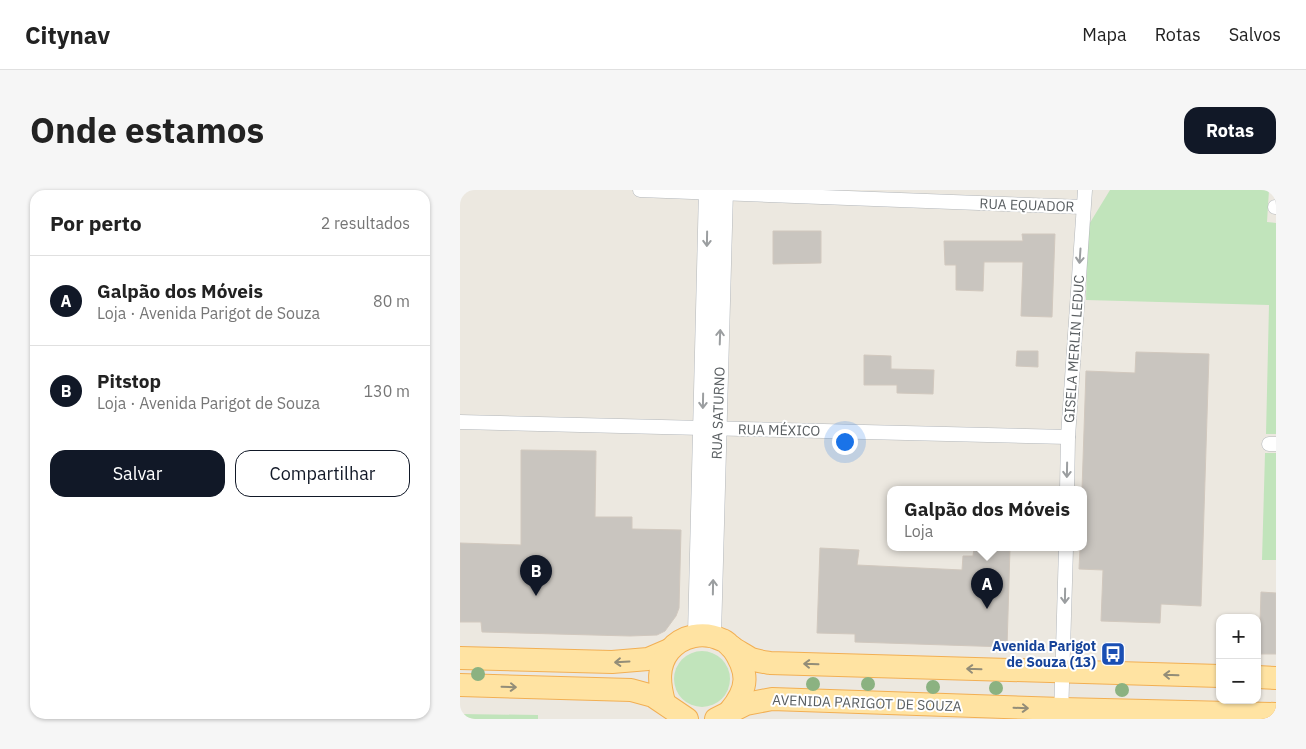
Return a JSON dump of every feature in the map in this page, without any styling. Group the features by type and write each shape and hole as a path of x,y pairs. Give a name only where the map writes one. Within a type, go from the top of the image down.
{"main road":[{"path":"460,658 612,662 648,659 669,650 687,637 705,635 724,640 732,648 753,660 770,663 1216,676"},
{"name":"AVENIDA PARIGOT DE SOUZA","path":"723,715 740,700 744,686 742,662 732,648"},
{"path":"664,702 659,684 660,672 669,650"},
{"path":"1261,678 1276,678"},
{"path":"460,685 631,690 652,696 664,702 687,719"},
{"name":"AVENIDA PARIGOT DE SOUZA","path":"723,715 752,702 772,699 1061,714 1276,714"}],"street":[{"name":"RUA EQUADOR","path":"640,190 716,191 1083,207"},
{"name":"GISELA MERLIN LEDUC","path":"1067,486 1068,437 1085,190"},
{"name":"RUA SATURNO","path":"705,635 716,191"},
{"name":"RUA MÉXICO","path":"460,422 1068,437"},
{"path":"1061,714 1066,551"}],"green space":[{"path":"1110,190 1269,190 1267,222 1276,223 1276,434 1266,434 1269,305 1086,300 1088,226"},
{"path":"1265,453 1276,453 1276,560 1262,560"},
{"path":"696,651 708,651 718,655 726,663 730,679 726,695 718,703 708,707 696,707 686,703 678,695 674,685 674,673 678,663 686,655"},
{"path":"460,714 538,715 538,719 460,719"}],"building":[{"path":"773,231 821,231 821,263 773,264"},
{"path":"1022,234 1055,234 1052,317 1021,316 1023,262 984,262 983,291 956,290 956,265 945,265 944,241 1023,241"},
{"path":"1017,351 1038,351 1038,367 1016,366"},
{"path":"1136,352 1209,354 1201,606 1161,604 1160,623 1101,621 1103,570 1079,569 1080,551 1087,551 1087,486 1082,486 1086,371 1135,373"},
{"path":"864,355 891,356 891,369 934,370 933,394 897,393 897,385 864,385"},
{"path":"521,450 596,451 595,517 632,517 632,529 681,530 679,608 676,616 665,631 657,635 630,636 482,632 481,622 460,622 460,543 521,545"},
{"path":"820,548 859,550 857,565 962,570 963,556 973,556 974,551 1010,551 1007,647 855,642 855,634 817,633"},
{"path":"1261,592 1276,593 1276,654 1261,654"}],"place":[{"name":"Pitstop","path":"536,596"},
{"name":"Galpão dos Móveis","path":"987,609"},
{"name":"Avenida Parigot de Souza (13)","path":"1113,654"}]}
